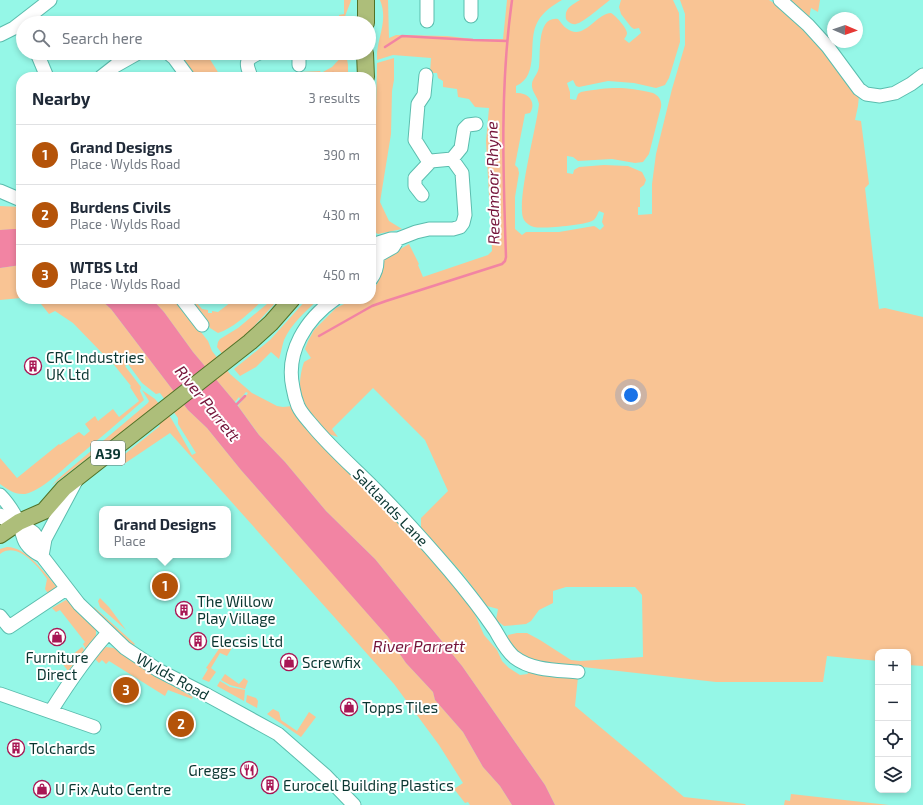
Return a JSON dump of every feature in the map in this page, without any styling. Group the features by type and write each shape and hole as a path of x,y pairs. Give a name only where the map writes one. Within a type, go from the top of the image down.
{"main road":[{"path":"366,0 366,16"},
{"path":"365,60 366,72"},
{"name":"A39","path":"0,535 19,522 44,511 64,488 235,355 261,332 287,304"}],"street":[{"path":"35,16 50,0"},
{"path":"427,0 427,21"},
{"path":"471,0 471,16"},
{"path":"780,0 808,25 828,47 859,89 866,94 880,96 895,93 923,75"},
{"path":"0,33 16,33"},
{"path":"40,60 45,72"},
{"path":"107,72 126,60"},
{"path":"175,60 184,72"},
{"path":"248,60 250,72"},
{"path":"426,75 424,95 418,104 415,140 427,159 431,161 452,159 461,148 464,129 468,125 476,124"},
{"path":"376,246 391,239 398,239 416,232 429,229 453,229 460,227 464,223 462,173 452,159"},
{"path":"422,195 415,186 415,178 431,161"},
{"path":"0,191 16,198"},
{"path":"186,304 202,325"},
{"name":"Saltlands Lane","path":"327,304 308,324 301,335 291,361 293,389 298,406 320,435 374,489 437,556 495,630 505,649 515,658 537,668 578,672"},
{"path":"42,556 45,539 79,476"},
{"name":"Wylds Road","path":"0,495 8,502 19,522 23,538 34,552 42,556 79,604 125,648 158,670 278,734 326,776 354,805"},
{"path":"0,515 8,522 19,522"},
{"path":"0,616 9,627 66,589"},
{"path":"51,711 71,679 97,644 108,633"},
{"path":"0,694 51,711 94,728"}],"shaded area":[{"path":"344,0 351,0 345,16 339,16 344,14"},
{"path":"380,0 388,0 389,38 396,35 401,35 503,39 507,0 562,0 548,9 538,21 533,38 531,66 524,81 516,86 516,93 528,96 532,102 532,109 530,113 525,114 515,165 518,168 519,173 515,197 515,229 522,235 526,232 559,232 594,226 600,230 604,226 602,222 604,213 599,211 592,221 573,225 534,227 524,220 522,212 522,199 524,183 539,104 532,84 539,67 541,37 546,23 551,20 558,19 566,28 578,32 584,30 605,15 611,13 625,28 627,33 624,39 629,43 641,33 639,28 634,29 631,27 621,14 619,7 621,0 673,0 679,13 680,42 669,78 665,85 656,88 634,83 608,81 579,87 576,86 573,80 567,83 570,92 570,99 576,100 578,94 581,92 617,88 634,89 653,93 660,98 661,107 649,154 643,162 635,163 612,159 578,161 573,157 567,156 567,173 573,174 574,170 579,167 604,165 628,166 642,172 646,180 644,185 640,188 640,207 638,207 638,215 652,214 652,184 656,154 672,89 685,45 685,14 680,0 769,0 793,15 859,95 855,120 861,121 869,184 865,188 879,309 885,308 923,317 923,666 911,665 911,649 875,649 875,661 827,656 823,682 716,682 583,667 558,667 536,663 511,649 506,640 508,635 527,633 571,660 580,661 643,657 642,595 635,587 566,587 553,591 553,603 539,610 531,621 526,624 504,626 496,620 498,609 487,606 462,573 421,528 421,518 448,491 425,440 373,388 332,429 338,437 326,432 316,422 306,408 300,387 300,379 304,362 311,358 305,349 308,341 314,330 336,308 344,304 376,304 376,285 385,258 409,244 419,264 418,265 423,277 488,255 492,251 486,141 489,108 475,107 469,99 458,97 457,89 443,87 443,81 438,78 437,73 430,73 431,58 393,55 377,60 383,16"},
{"path":"580,0 610,0 583,21 572,24 566,19 567,9"},
{"path":"789,0 820,0 818,12 811,8 809,18"},
{"path":"394,58 391,134 380,202 389,221 402,229 378,234 376,233 377,63"},
{"path":"178,60 210,60 218,72 188,72"},
{"path":"338,60 347,60 348,72 323,72 332,67"},
{"path":"320,71 320,72 300,72"},
{"path":"0,206 16,207 16,229 0,230"},
{"path":"16,266 16,298 0,300 0,268"},
{"path":"41,304 106,304 111,309 188,410 207,428 241,470 388,637 406,663 433,692 435,700 463,732 483,767 500,786 512,805 470,805 468,802 465,803 454,789 463,783 439,745 394,684 170,433 121,466 120,458 160,426 151,410 51,486 148,403 149,401 142,390 155,399 171,418 192,455 196,453 178,424 178,418 160,393 156,394 142,383 128,364 125,366 141,387 140,391 144,400 58,474 38,489 25,494 18,494 0,484 0,458 17,478 59,444 60,445 79,432 84,436 90,431 85,424 95,416 98,421 113,409 119,417 139,401 130,387 131,386 107,356 104,355 73,323 55,311 49,314"},
{"path":"157,304 179,304 208,341 212,351 230,374 252,393 277,406 293,406 419,541 469,601 484,635 497,650 502,661 509,668 520,675 528,674 527,670 578,677 575,706 684,797 746,805 555,805 545,785 462,666 375,559 326,511 285,462 259,435 238,406 248,393 246,392 235,402 193,352"},
{"path":"193,304 198,304 202,309 208,310 208,313 212,313 212,311 218,312 228,304 258,304 237,323 225,330 218,333 210,328"},
{"path":"267,304 274,304 247,334 223,355 217,347 218,342 220,339 238,328"},
{"path":"302,304 314,304 299,318 287,334 279,359 271,352 256,367 240,376 234,369 270,340"},
{"path":"7,547 22,551 35,562 58,588 49,595 45,589 47,579 33,562 20,553 13,551 7,551 0,554 0,549"},
{"path":"100,598 109,607 126,630 100,607 98,601"},
{"path":"66,600 69,601 96,630 96,636 86,649 83,644 85,642 60,610 56,612 52,608"},
{"path":"94,607 135,644 132,647 94,611"},
{"path":"227,637 235,643 227,656 220,653 211,668 216,672 209,682 202,679 208,669 206,668"},
{"path":"82,647 85,651 68,671 62,663"},
{"path":"106,647 114,648 151,674 193,697 192,699 168,690 165,696 109,661 106,664 102,660 99,663 95,659"},
{"path":"225,674 239,684 244,678 248,681 245,689 230,685 221,680"},
{"path":"220,681 230,687 245,690 244,701 217,686"},
{"path":"247,695 256,698 258,701 257,708 246,702"},
{"path":"273,709 279,712 281,720 297,731 309,712 316,717 301,737 267,714"},
{"path":"791,794 889,805 784,805 785,800 790,801"}],"water":[{"path":"16,229 16,266 0,268 0,230"},
{"name":"River Parrett","path":"106,304 157,304 164,312 193,352 235,402 259,435 285,462 326,511 375,559 462,666 545,785 555,805 512,805 500,786 483,767 463,732 435,700 433,692 406,663 388,637 241,470 207,428 188,410 111,309"}],"waterway":[{"name":"Reedmoor Rhyne","path":"319,336 372,306 502,264 505,261 503,128 508,32 512,0"},
{"path":"385,47 402,36 507,41"},
{"path":"237,404 245,396"}],"place":[{"name":"CRC Industries UK Ltd","path":"33,366"},
{"name":"Grand Designs","path":"165,586"},
{"name":"The Willow Play Village","path":"184,610"},
{"name":"Furniture Direct","path":"57,637"},
{"name":"Elecsis Ltd","path":"198,641"},
{"name":"Screwfix","path":"289,662"},
{"name":"WTBS Ltd","path":"126,690"},
{"name":"Topps Tiles","path":"349,707"},
{"name":"Burdens Civils","path":"181,724"},
{"name":"Tolchards","path":"16,748"},
{"name":"Greggs","path":"249,770"},
{"name":"Eurocell Building Plastics","path":"270,785"},
{"name":"U Fix Auto Centre","path":"42,789"}]}
